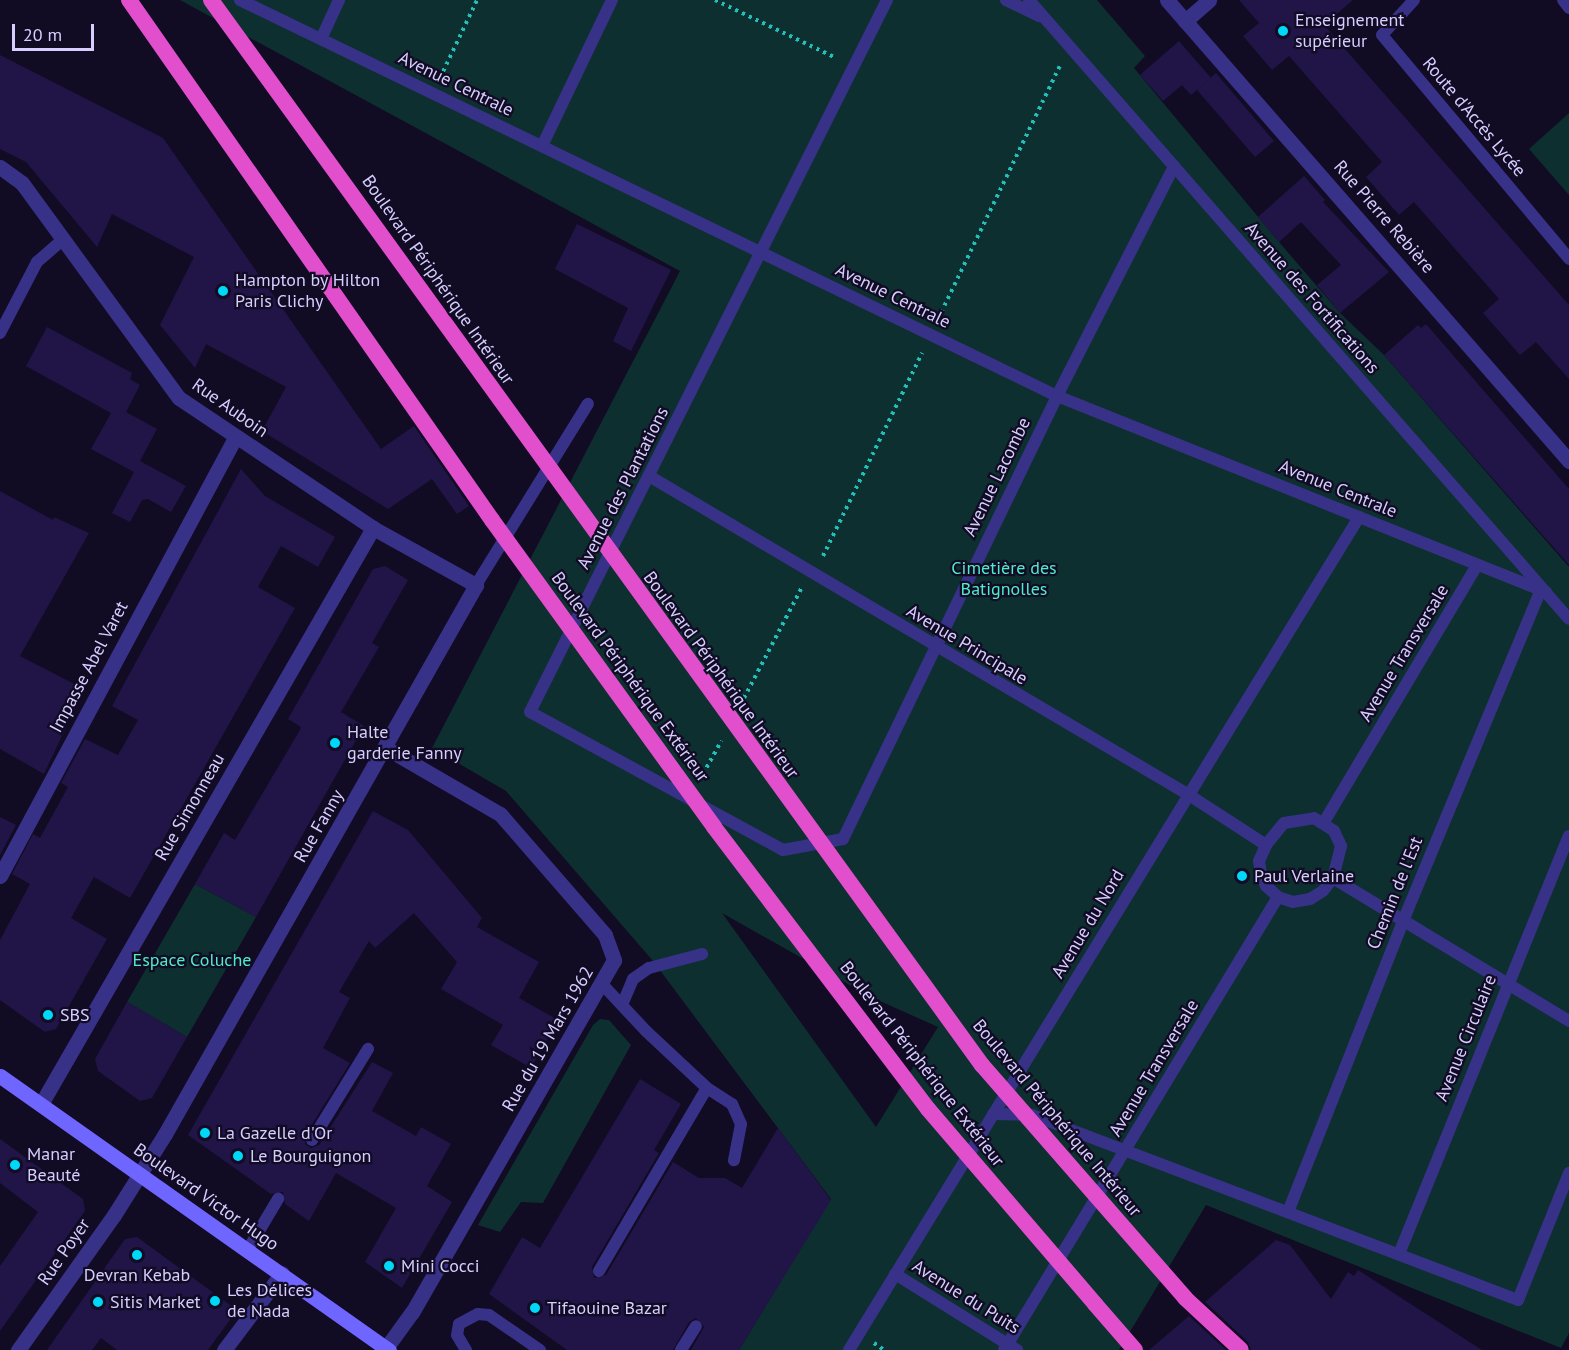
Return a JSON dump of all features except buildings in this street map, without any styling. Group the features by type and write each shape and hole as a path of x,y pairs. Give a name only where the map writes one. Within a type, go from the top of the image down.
{"highway":[{"name":"Boulevard Périphérique Extérieur","path":"129,0 492,520 714,827 928,1109 1135,1350"},
{"name":"Boulevard Périphérique Intérieur","path":"211,0 982,1065 1229,1350"},
{"path":"1185,1298 1241,1350"},
{"path":"1095,1304 1122,1350"}],"main road":[{"name":"Boulevard Victor Hugo","path":"0,1076 388,1349"}],"street":[{"name":"Rue Pierre Rebière","path":"1167,0 1569,461"},
{"path":"1185,21 1209,0"},
{"name":"Rue Auboin","path":"0,167 22,183 179,398 235,438 373,528 476,585"},
{"name":"Impasse Abel Varet","path":"0,876 235,438"},
{"name":"Rue Simonneau","path":"40,1104 373,528"},
{"name":"Rue Fanny","path":"140,1175 386,748 476,585"},
{"name":"Rue du 19 Mars 1962","path":"386,748 500,814 610,942 613,968 412,1312 388,1349"},
{"name":"Rue Poyer","path":"18,1350 140,1175"},
{"path":"225,1350 282,1273"}],"lane":[{"name":"Avenue Centrale","path":"240,0 1057,396 1543,591"},
{"path":"321,39 339,0"},
{"path":"542,146 612,0"},
{"name":"Avenue des Plantations","path":"843,839 783,850 530,712 762,253 886,0"},
{"path":"1006,0 1045,19"},
{"name":"Avenue des Fortifications","path":"1029,0 1569,619"},
{"name":"Route d'Accès Lycée","path":"1414,0 1382,35 1569,260"},
{"path":"1563,0 1569,8"},
{"name":"Avenue Lacombe","path":"843,839 1057,396 1174,166"},
{"path":"0,333 37,262 63,239"},
{"name":"Rue Fanny","path":"476,585 588,404"},
{"name":"Avenue Principale","path":"650,476 935,648 1189,795 1266,844"},
{"name":"Avenue du Nord","path":"849,1350 1359,517"},
{"name":"Avenue Transversale","path":"1324,822 1477,565"},
{"name":"Chemin de l'Est","path":"1288,1212 1403,921 1543,591"},
{"path":"1314,818 1324,822 1334,831 1341,846 1333,878 1323,891 1310,899 1293,902 1278,897 1266,886 1261,875 1259,861 1266,844 1284,824 1314,818"},
{"name":"Avenue Circulaire","path":"1399,1254 1506,983 1569,836"},
{"path":"1333,878 1569,1021"},
{"name":"Avenue Transversale","path":"1009,1349 1278,897"},
{"path":"622,1005 633,979 650,968 702,954"},
{"path":"602,984 707,1088 732,1104 741,1124 734,1160"},
{"path":"312,1140 368,1049"},
{"path":"599,1271 707,1088"},
{"path":"993,1113 1032,1114 1518,1300 1569,1173"},
{"path":"247,1251 278,1199"},
{"name":"Avenue du Puits","path":"895,1274 1009,1349"},
{"path":"466,1350 457,1335 459,1324 478,1314 489,1315 540,1350"},
{"path":"681,1350 696,1326"}],"path":[{"path":"432,93 477,0"},
{"path":"715,0 854,66"},
{"path":"739,706 810,571 824,555 1070,47"},
{"path":"690,799 723,737"}],"green space":[{"name":"Cimetière des Batignolles","path":"180,0 1097,0 1145,56 1134,68 1340,313 1384,355 1569,567 1569,1333 1561,1348 1206,1205 1119,1350 739,1350 831,1199 653,961 506,791 432,748 680,271","holes":["722,913 871,997 938,1027 876,1127"]},
{"path":"1569,113 1569,195 1529,149"},
{"name":"Espace Coluche","path":"195,884 256,917 187,1037 127,1002"},
{"path":"600,1019 609,1020 631,1045 543,1203 521,1202 500,1232 478,1225 593,1025"}],"place":[{"name":"Enseignement supérieur","path":"1283,31"},
{"name":"Hampton by Hilton Paris Clichy","path":"223,291"},
{"name":"Halte garderie Fanny","path":"335,743"},
{"name":"Paul Verlaine","path":"1242,876"},
{"name":"SBS","path":"48,1015"},
{"name":"La Gazelle d'Or","path":"205,1133"},
{"name":"Le Bourguignon","path":"238,1156"},
{"name":"Manar Beauté","path":"15,1165"},
{"name":"Devran Kebab","path":"137,1255"},
{"name":"Mini Cocci","path":"389,1266"},
{"name":"Les Délices de Nada","path":"215,1301"},
{"name":"Sitis Market","path":"98,1302"},
{"name":"Tifaouine Bazar","path":"535,1308"}]}
